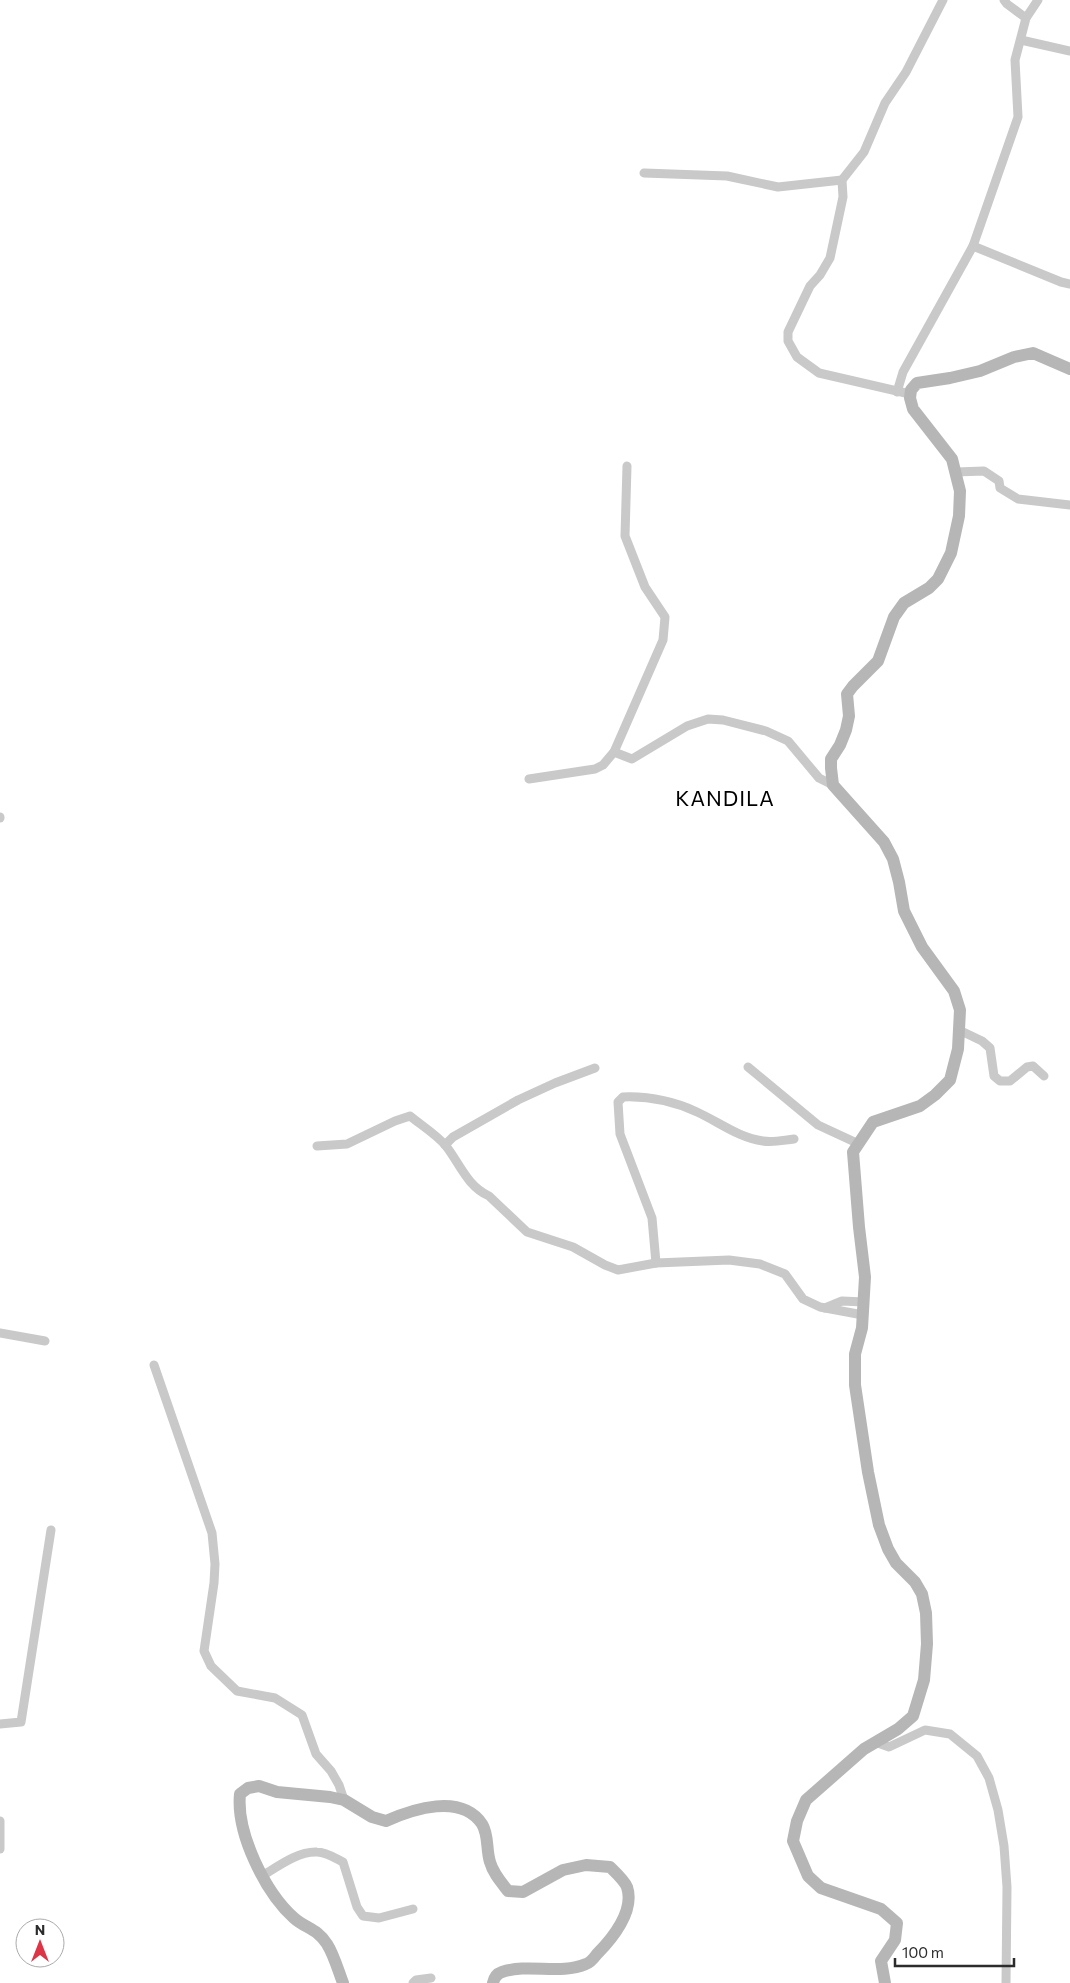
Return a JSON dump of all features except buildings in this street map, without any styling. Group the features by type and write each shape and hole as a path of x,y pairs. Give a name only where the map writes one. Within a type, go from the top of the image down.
{"main road":[{"path":"885,1983 881,1961 895,1940 897,1923 881,1909 821,1888 808,1876 799,1860 793,1842 797,1821 806,1800 864,1749 898,1729 913,1716 924,1680 927,1644 926,1613 922,1594 915,1582 896,1563 888,1549 879,1525 873,1499 855,1385 855,1354 862,1328 865,1277 853,1168 853,1152 873,1122 920,1106 935,1095 950,1080 958,1049 960,1010 954,991 922,947 904,911 900,882 893,859 884,842 833,785 831,759 840,746 846,730 849,716 847,694 878,661 894,617 904,603 929,588 938,579 950,553 959,516 960,491 952,459 913,409 910,394 917,383 980,371 1014,357 1034,353 1070,369"},
{"path":"344,1983 327,1943 313,1929 296,1920 274,1898 254,1863 239,1808 240,1794 248,1788 259,1786 277,1792 344,1800 372,1817 386,1821 404,1812 432,1807 452,1806 464,1810 473,1815 482,1825 490,1862 498,1878 508,1891 523,1892 563,1870 586,1865 610,1867 618,1875 627,1887 625,1918 610,1941 588,1964 569,1968 540,1968 501,1972 495,1977 493,1983"}],"street":[{"path":"910,394 819,373 797,357 788,341 788,332 810,286 820,275 830,258 843,197 842,180 864,152 885,103 906,72 943,0"},
{"path":"1004,0 1026,18"},
{"path":"897,392 903,372 973,246 1018,117 1015,60 1026,18 1038,0"},
{"path":"1021,40 1070,51"},
{"path":"644,173 727,176 778,187 842,180"},
{"path":"973,246 1070,284"},
{"path":"529,778 595,769 603,765 614,752 662,640 665,617 645,587 625,536 627,466"},
{"path":"956,472 984,471 999,481 1000,488 1018,498 1070,505"},
{"path":"614,752 632,759 687,726 708,720 723,720 766,731 788,741 819,778 833,785"},
{"path":"959,1030 982,1041 990,1048 994,1076 1000,1081 1010,1081 1027,1067 1033,1066 1044,1076"},
{"path":"748,1067 818,1125 858,1144"},
{"path":"445,1145 453,1137 518,1100 555,1082 595,1068"},
{"path":"656,1263 652,1218 620,1134 618,1102 622,1097 643,1096 677,1104 698,1113 726,1129 764,1142 794,1140"},
{"path":"317,1146 347,1144 395,1121 410,1116 445,1145 469,1181 481,1192 489,1196 527,1232 574,1247 605,1265 618,1270 656,1263 729,1260 760,1264 785,1274 803,1299 825,1308 864,1308"},
{"path":"0,1333 45,1342"},
{"path":"154,1365 212,1533 215,1564 214,1583 204,1651 211,1666 236,1691 275,1698 302,1715 316,1754 331,1771 339,1785 344,1800"},
{"path":"0,1724 21,1722 51,1530"},
{"path":"875,1742 889,1747 925,1730 950,1734 978,1756 989,1778 998,1810 1004,1846 1007,1887 1006,1983"},
{"path":"0,1821 0,1849"},
{"path":"262,1876 307,1853 318,1852 343,1862 357,1907 363,1916 379,1918 413,1909"},
{"path":"413,1983 414,1980 431,1978"}],"district":[{"name":"KANDILA","path":"725,797"}]}
